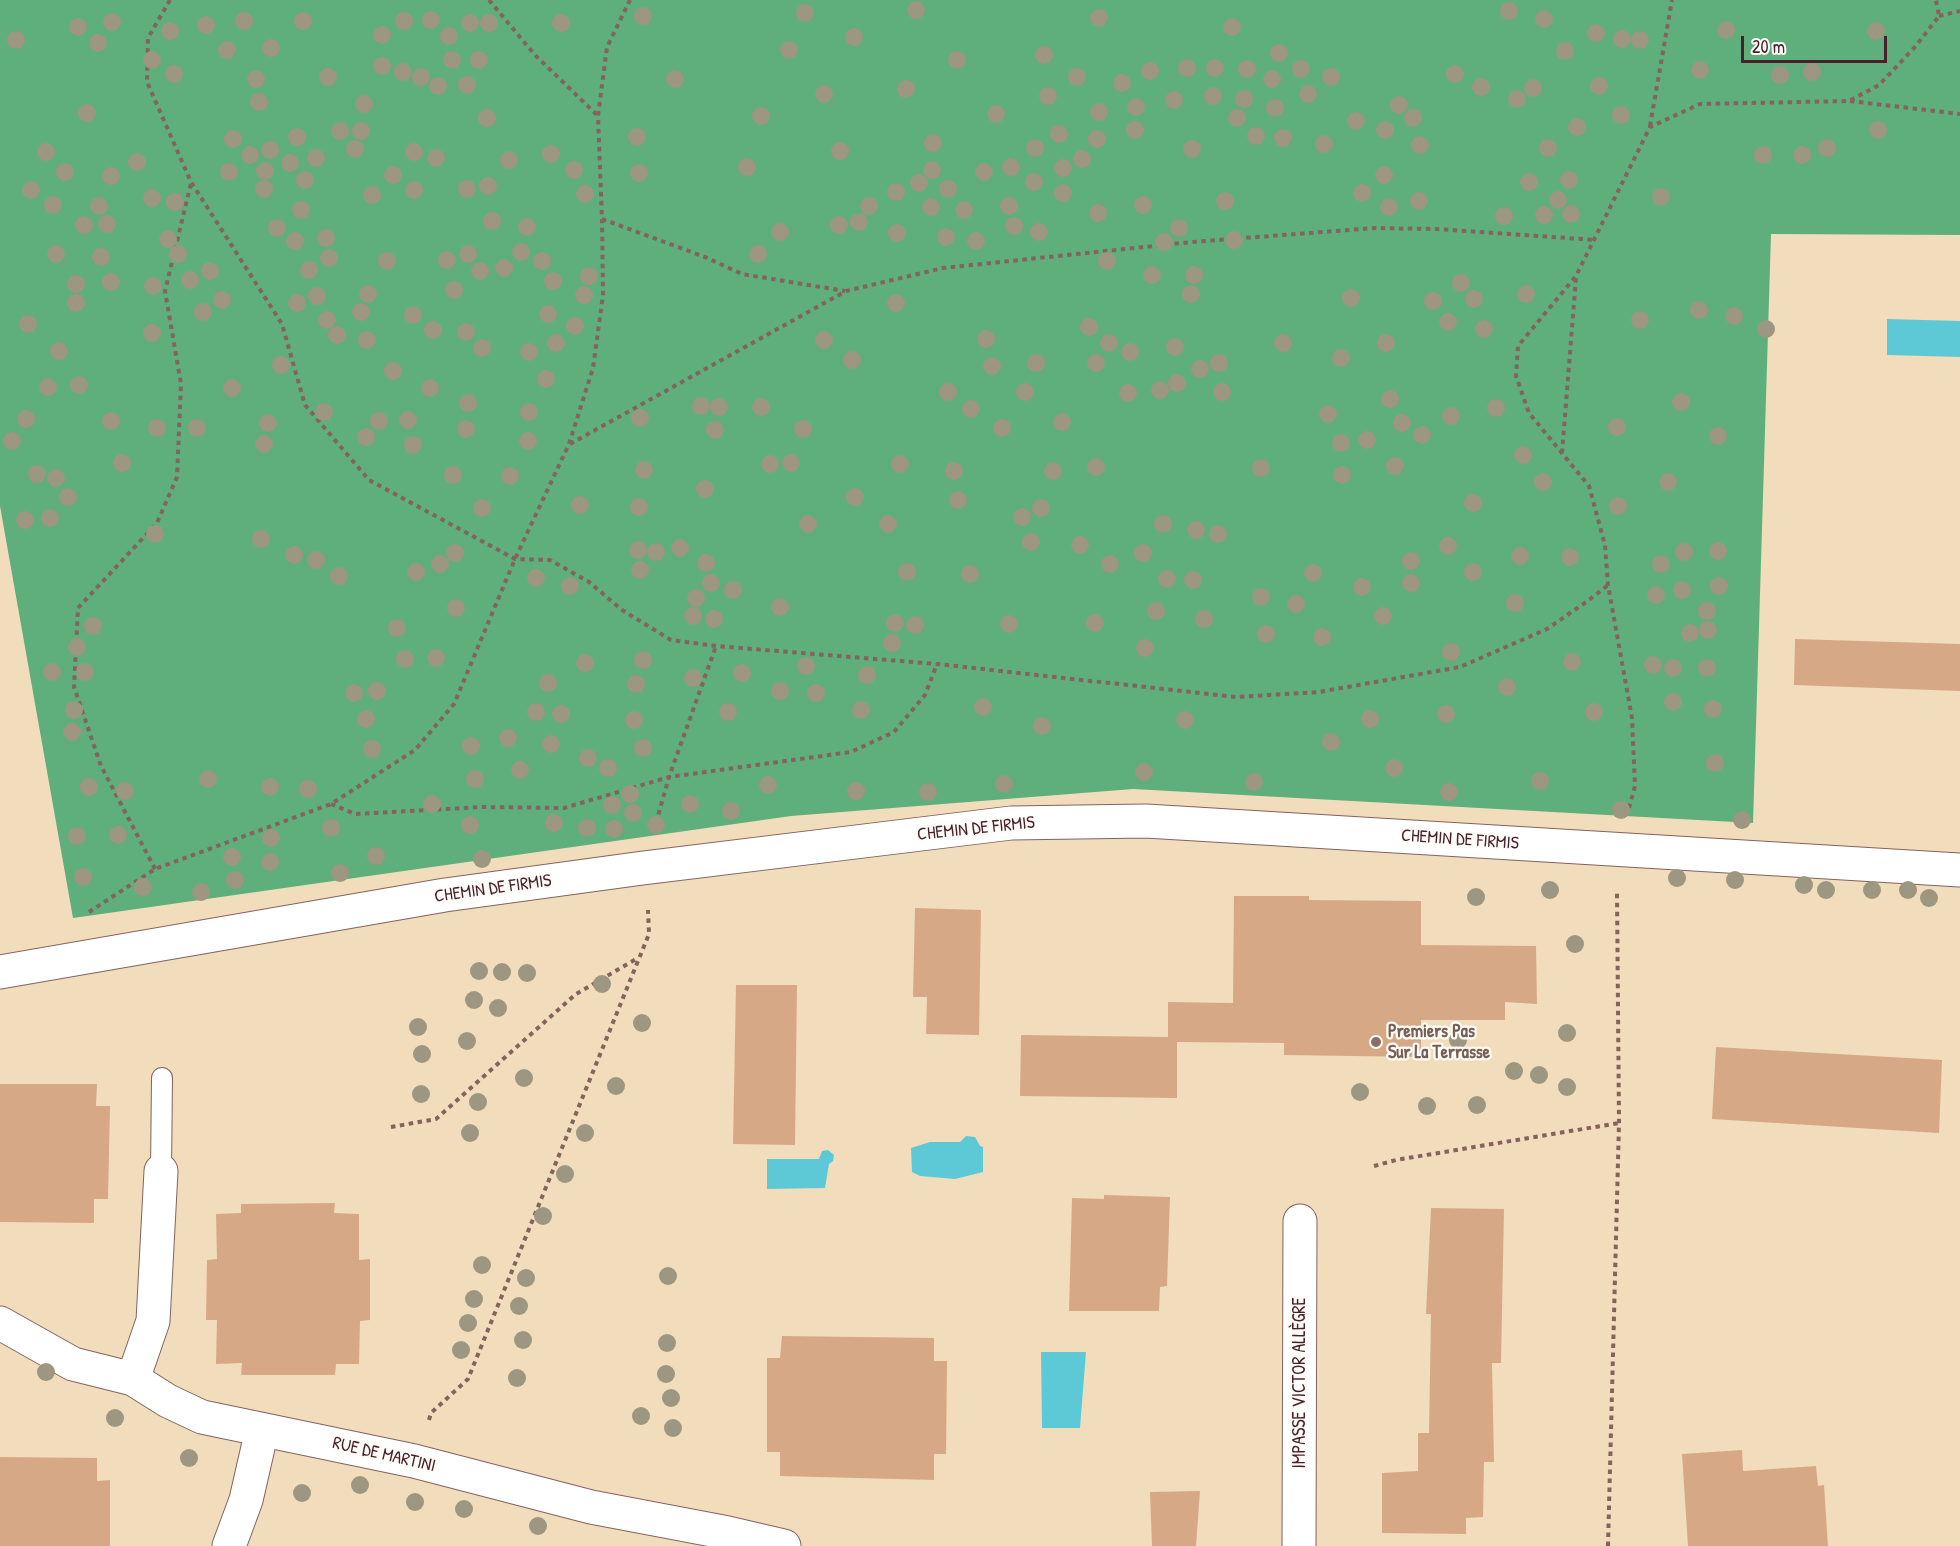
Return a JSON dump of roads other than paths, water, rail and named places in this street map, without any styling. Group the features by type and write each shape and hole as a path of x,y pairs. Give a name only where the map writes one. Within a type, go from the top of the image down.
{"street":[{"name":"CHEMIN DE FIRMIS","path":"0,972 445,895 1011,823 1146,820 1960,870"},
{"path":"133,1379 153,1321 161,1172"},
{"name":"IMPASSE VICTOR ALLÈGRE","path":"1299,1546 1300,1221"},
{"name":"RUE DE MARTINI","path":"0,1323 73,1364 133,1379 168,1401 202,1417 414,1461 591,1507 784,1546"},
{"path":"229,1546 246,1500 262,1430"}],"lane":[{"path":"161,1172 162,1078"}],"water":[{"path":"1887,319 1960,321 1960,357 1887,355"},
{"path":"966,1136 975,1137 983,1147 983,1172 955,1179 920,1176 912,1172 911,1148 930,1142 960,1142"},
{"path":"828,1150 834,1155 833,1161 829,1164 825,1188 767,1189 767,1159 819,1159 822,1151"},
{"path":"1041,1352 1086,1352 1080,1428 1042,1428"}],"place":[{"name":"Premiers Pas Sur La Terrasse","path":"1376,1042"}]}
